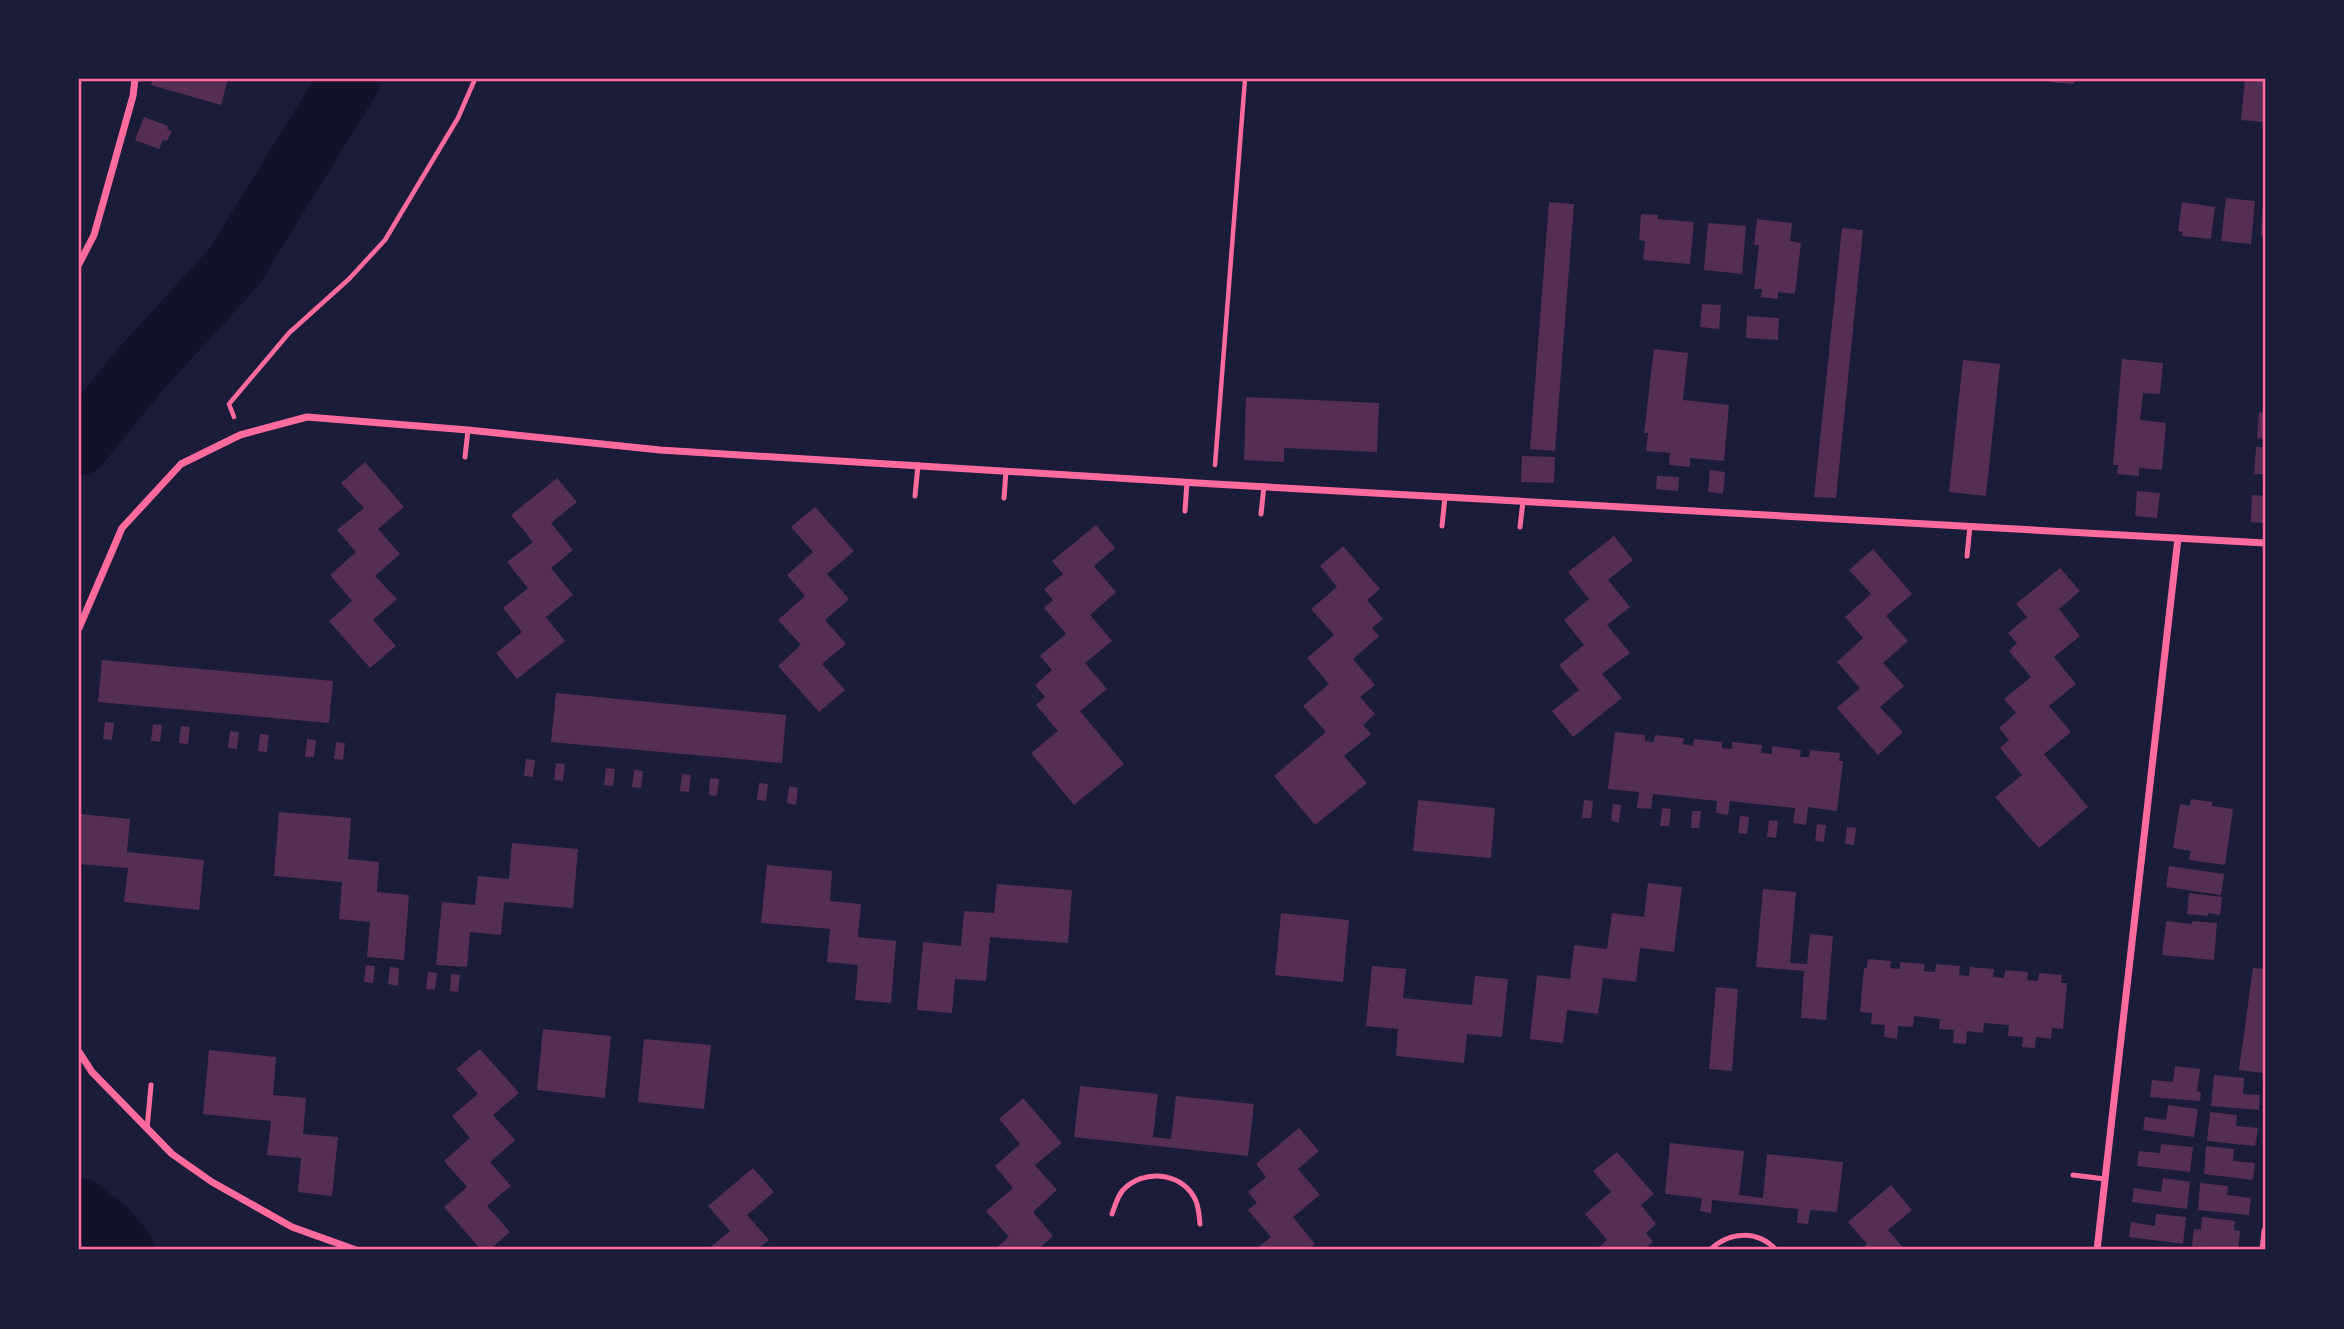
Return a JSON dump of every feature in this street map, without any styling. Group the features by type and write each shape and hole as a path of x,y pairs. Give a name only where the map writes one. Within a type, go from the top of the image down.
{"street":[{"path":"79,264 94,234 133,96 135,79"},
{"path":"79,628 122,528 181,464 240,435 307,417 660,450 2265,543"},
{"path":"2097,1250 2178,538"},
{"path":"79,1052 92,1072 172,1154 212,1182 292,1227 356,1250"},
{"path":"2263,1250 2265,1231"}],"lane":[{"path":"465,457 468,430"},
{"path":"915,496 918,465"},
{"path":"1003,498 1006,471"},
{"path":"1185,511 1187,482"},
{"path":"1261,514 1264,486"},
{"path":"1443,526 1445,496"},
{"path":"1520,527 1523,501"},
{"path":"1967,556 1970,526"},
{"path":"147,1129 151,1086"},
{"path":"2073,1175 2105,1179"},
{"path":"1112,1214 1123,1190 1146,1177 1160,1176 1185,1186 1194,1197 1200,1224"},
{"path":"1710,1250 1722,1240 1746,1235 1759,1238 1776,1250"}],"path":[{"path":"240,435 229,404 289,333 349,279 385,240 458,118 475,79"},
{"path":"1213,484 1245,79"}],"building":[{"path":"153,79 228,79 221,105 151,85"},
{"path":"2051,79 2075,79 2074,84 2050,82"},
{"path":"2245,79 2265,79 2265,122 2241,120"},
{"path":"144,117 168,126 167,129 172,131 159,149 135,140"},
{"path":"2226,198 2255,201 2251,244 2221,241"},
{"path":"1549,202 1574,204 1555,451 1530,449"},
{"path":"2182,202 2215,207 2211,239 2182,236 2183,232 2178,231"},
{"path":"2265,210 2265,236 2261,235"},
{"path":"1641,214 1658,215 1658,219 1694,222 1690,264 1643,260 1645,241 1639,240"},
{"path":"1757,219 1792,223 1790,241 1801,243 1795,294 1778,292 1778,299 1761,297 1762,289 1754,289 1759,245 1754,245"},
{"path":"1708,223 1746,226 1742,274 1704,270"},
{"path":"1842,228 1863,230 1836,498 1814,497"},
{"path":"1702,304 1721,305 1719,329 1700,327"},
{"path":"1747,316 1779,318 1778,340 1746,338"},
{"path":"1654,349 1688,353 1683,400 1729,405 1724,461 1690,458 1690,467 1669,465 1670,453 1646,451 1648,433 1644,433"},
{"path":"2122,359 2163,363 2160,394 2143,393 2140,420 2166,423 2162,470 2139,468 2139,476 2117,474 2118,465 2113,465"},
{"path":"1963,360 2000,364 1986,496 1949,492"},
{"path":"1246,397 1379,403 1377,452 1284,448 1284,462 1244,460"},
{"path":"2259,412 2265,413 2265,439 2257,438"},
{"path":"2256,447 2265,447 2265,474 2254,474"},
{"path":"1522,456 1555,457 1554,483 1521,482"},
{"path":"365,462 404,507 378,529 400,554 375,576 397,599 373,620 396,646 370,668 329,621 352,601 330,575 356,552 337,530 364,508 341,483"},
{"path":"1710,470 1725,472 1723,494 1708,492"},
{"path":"1657,476 1679,477 1678,491 1656,489"},
{"path":"557,478 577,502 551,523 573,550 551,568 573,595 546,617 565,641 517,679 496,653 522,632 503,608 528,588 507,562 533,542 511,515"},
{"path":"2137,491 2160,493 2157,518 2135,516"},
{"path":"2252,495 2265,496 2265,523 2251,522"},
{"path":"815,507 854,551 827,574 849,599 825,620 846,644 822,664 845,690 819,712 778,666 801,645 778,620 805,596 787,575 813,552 791,527"},
{"path":"1096,525 1115,548 1094,566 1116,592 1090,615 1112,641 1085,663 1107,689 1080,711 1124,764 1074,805 1031,753 1058,731 1036,705 1045,697 1035,685 1052,670 1040,656 1066,634 1044,608 1053,600 1044,589 1063,574 1052,561"},
{"path":"1614,536 1633,560 1608,580 1630,607 1607,625 1630,653 1602,674 1622,698 1573,737 1552,711 1579,690 1559,665 1584,645 1564,620 1589,599 1568,572"},
{"path":"1343,546 1380,589 1367,600 1383,619 1372,628 1379,636 1353,659 1375,685 1360,697 1375,714 1363,725 1371,734 1344,756 1367,783 1315,825 1274,776 1326,732 1303,706 1329,684 1307,658 1334,635 1311,609 1337,587 1320,566"},
{"path":"1873,549 1912,594 1886,616 1908,641 1883,663 1904,686 1880,707 1903,732 1878,755 1837,708 1860,688 1837,662 1863,638 1845,617 1871,594 1849,570"},
{"path":"2060,568 2080,591 2059,609 2080,636 2054,657 2076,684 2049,706 2071,732 2044,754 2088,807 2039,848 1995,797 2022,775 2000,748 2009,740 1999,728 2016,713 2004,699 2031,677 2009,651 2017,643 2008,633 2027,617 2016,604"},
{"path":"102,660 333,681 329,723 98,702"},
{"path":"556,693 786,715 782,763 551,742"},
{"path":"105,722 114,723 112,740 103,739"},
{"path":"153,724 162,725 160,742 151,741"},
{"path":"181,726 190,727 188,744 179,743"},
{"path":"230,731 239,732 237,749 228,748"},
{"path":"1615,732 1645,735 1645,741 1654,742 1655,735 1684,738 1683,744 1693,746 1694,739 1722,742 1722,748 1732,749 1732,742 1762,745 1761,753 1772,754 1772,746 1801,750 1800,757 1809,757 1810,750 1840,753 1839,761 1843,761 1837,811 1808,807 1806,825 1793,823 1795,808 1730,801 1728,815 1716,813 1717,801 1653,794 1651,809 1637,808 1639,792 1608,789"},
{"path":"260,734 269,735 267,752 258,751"},
{"path":"307,739 316,740 314,757 305,757"},
{"path":"336,742 345,743 343,760 334,759"},
{"path":"526,759 535,760 533,777 524,776"},
{"path":"556,763 565,764 563,781 554,780"},
{"path":"606,768 615,769 613,786 604,785"},
{"path":"634,770 643,771 641,788 632,787"},
{"path":"682,774 691,775 689,792 680,791"},
{"path":"710,778 719,779 717,796 709,795"},
{"path":"759,783 768,784 766,801 757,800"},
{"path":"789,786 798,788 796,805 787,803"},
{"path":"2191,799 2233,809 2225,865 2189,860 2191,851 2173,848 2180,804 2190,806"},
{"path":"1418,800 1495,808 1491,858 1413,851"},
{"path":"1584,800 1593,801 1591,818 1582,818"},
{"path":"1613,804 1621,805 1619,823 1611,821"},
{"path":"1662,808 1671,809 1669,826 1660,826"},
{"path":"1692,811 1701,811 1699,828 1691,828"},
{"path":"279,812 351,818 348,859 379,862 377,892 409,895 404,960 367,957 370,922 339,919 342,882 274,876"},
{"path":"79,814 130,819 127,852 204,860 199,910 124,902 128,868 79,864"},
{"path":"1740,816 1749,817 1747,834 1738,833"},
{"path":"1769,820 1778,821 1776,838 1767,837"},
{"path":"1817,824 1826,825 1824,842 1815,841"},
{"path":"1847,827 1856,828 1854,845 1845,844"},
{"path":"512,843 578,849 573,908 504,902 501,935 470,932 467,967 436,965 442,902 475,905 478,876 509,879"},
{"path":"767,865 832,871 830,901 861,904 858,937 896,941 891,1003 855,1000 858,965 827,962 830,929 761,923"},
{"path":"2169,866 2224,874 2221,895 2166,887"},
{"path":"1648,883 1682,887 1674,952 1640,948 1636,982 1603,978 1598,1014 1567,1010 1563,1043 1530,1039 1537,975 1570,979 1574,945 1607,949 1612,913 1644,917"},
{"path":"997,884 1072,890 1068,943 990,937 986,981 955,979 952,1013 917,1010 923,942 961,946 964,911 994,913"},
{"path":"1763,889 1796,892 1790,963 1807,964 1810,934 1833,936 1826,1020 1801,1018 1804,971 1756,967"},
{"path":"2189,893 2222,897 2220,915 2187,914"},
{"path":"1281,913 1349,920 1343,982 1275,975"},
{"path":"2166,921 2217,923 2214,960 2162,955"},
{"path":"1868,959 1891,961 1890,968 1900,969 1900,962 1925,964 1924,971 1935,972 1936,964 1960,966 1959,975 1969,976 1970,967 1994,969 1993,977 2004,978 2005,970 2028,972 2027,980 2038,981 2039,973 2062,975 2061,983 2067,983 2063,1029 2052,1028 2051,1039 2036,1037 2035,1048 2022,1047 2023,1037 2008,1036 2009,1025 1984,1023 1983,1033 1967,1031 1966,1044 1953,1043 1954,1030 1939,1029 1940,1019 1914,1016 1913,1027 1898,1026 1897,1039 1884,1037 1885,1025 1871,1024 1872,1013 1860,1012 1864,968 1867,968"},
{"path":"366,965 375,966 373,983 364,982"},
{"path":"1372,966 1406,969 1403,998 1472,1005 1475,976 1508,979 1502,1037 1467,1034 1464,1063 1396,1056 1398,1029 1366,1026"},
{"path":"390,967 399,968 398,986 388,984"},
{"path":"2253,968 2265,969 2263,1073 2239,1070"},
{"path":"428,972 437,973 435,990 426,989"},
{"path":"451,974 460,975 458,992 450,991"},
{"path":"1716,987 1738,989 1732,1071 1709,1069"},
{"path":"543,1029 611,1036 605,1098 537,1090"},
{"path":"644,1039 711,1045 704,1109 638,1102"},
{"path":"480,1049 519,1093 493,1115 515,1140 490,1162 511,1186 487,1206 510,1232 489,1250 481,1250 444,1207 467,1187 444,1161 470,1138 452,1116 478,1094 456,1069"},
{"path":"209,1050 276,1057 273,1095 306,1098 303,1134 338,1137 332,1196 298,1192 301,1158 267,1155 271,1121 203,1114"},
{"path":"2175,1066 2200,1069 2197,1091 2201,1092 2200,1101 2150,1097 2152,1080 2173,1082"},
{"path":"2214,1075 2244,1078 2243,1094 2260,1095 2259,1110 2211,1106"},
{"path":"1080,1086 1158,1094 1153,1137 1171,1139 1176,1096 1254,1104 1248,1156 1074,1137"},
{"path":"1023,1098 1062,1143 1035,1165 1057,1190 1033,1212 1053,1236 1037,1250 994,1250 1009,1237 986,1211 1013,1188 995,1166 1020,1144 999,1119"},
{"path":"2168,1105 2198,1109 2194,1137 2143,1130 2145,1117 2166,1120"},
{"path":"2210,1112 2237,1115 2236,1126 2258,1128 2255,1146 2207,1141"},
{"path":"1299,1128 1319,1151 1298,1169 1320,1195 1293,1217 1315,1244 1307,1250 1255,1250 1271,1237 1248,1210 1257,1203 1248,1192 1266,1177 1256,1164"},
{"path":"1670,1143 1744,1151 1739,1195 1763,1198 1767,1154 1843,1162 1837,1212 1810,1210 1808,1224 1797,1223 1798,1209 1712,1200 1711,1213 1700,1211 1702,1198 1665,1194"},
{"path":"2161,1144 2193,1147 2190,1172 2137,1166 2139,1151 2160,1153"},
{"path":"2206,1146 2234,1149 2233,1161 2255,1163 2253,1180 2204,1174"},
{"path":"1617,1152 1654,1194 1641,1205 1656,1224 1646,1233 1653,1242 1643,1250 1596,1250 1607,1240 1585,1214 1611,1192 1593,1171"},
{"path":"753,1168 774,1192 747,1215 769,1240 756,1250 707,1250 730,1231 708,1206"},
{"path":"2163,1178 2190,1182 2187,1209 2132,1202 2134,1188 2161,1192"},
{"path":"2200,1183 2228,1186 2227,1195 2251,1198 2249,1215 2198,1210"},
{"path":"1891,1185 1912,1210 1888,1230 1905,1250 1859,1250 1867,1244 1848,1222"},
{"path":"2156,1214 2186,1217 2183,1244 2129,1237 2131,1222 2155,1226"},
{"path":"2202,1217 2235,1221 2234,1230 2240,1231 2238,1250 2192,1246 2194,1229 2201,1230"}],"waterway":[{"path":"79,445 138,372 234,267 350,79"},
{"path":"79,1208 105,1228 124,1250"}]}
